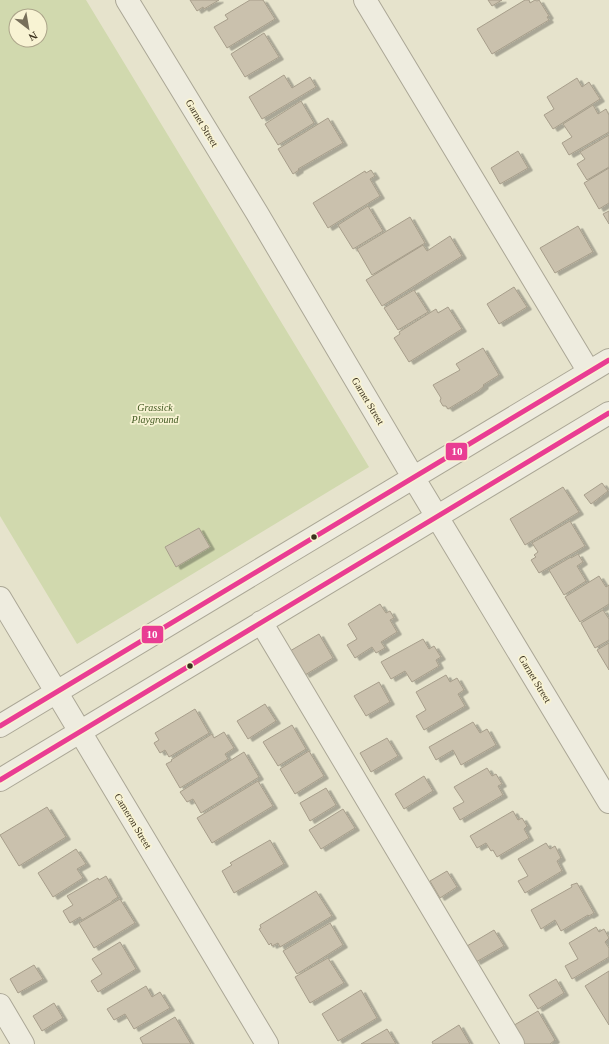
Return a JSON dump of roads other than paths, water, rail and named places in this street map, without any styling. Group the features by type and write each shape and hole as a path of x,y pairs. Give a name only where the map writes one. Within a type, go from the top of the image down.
{"street":[{"name":"Garnet Street","path":"128,0 609,802"},
{"path":"365,0 589,372"},
{"path":"0,726 609,360"},
{"path":"0,780 609,413"},
{"name":"Cameron Street","path":"0,598 267,1044"},
{"path":"261,622 513,1044"},
{"path":"0,1005 23,1044"}],"park label":[{"name":"Grassick Playground","path":"155,412"}]}
